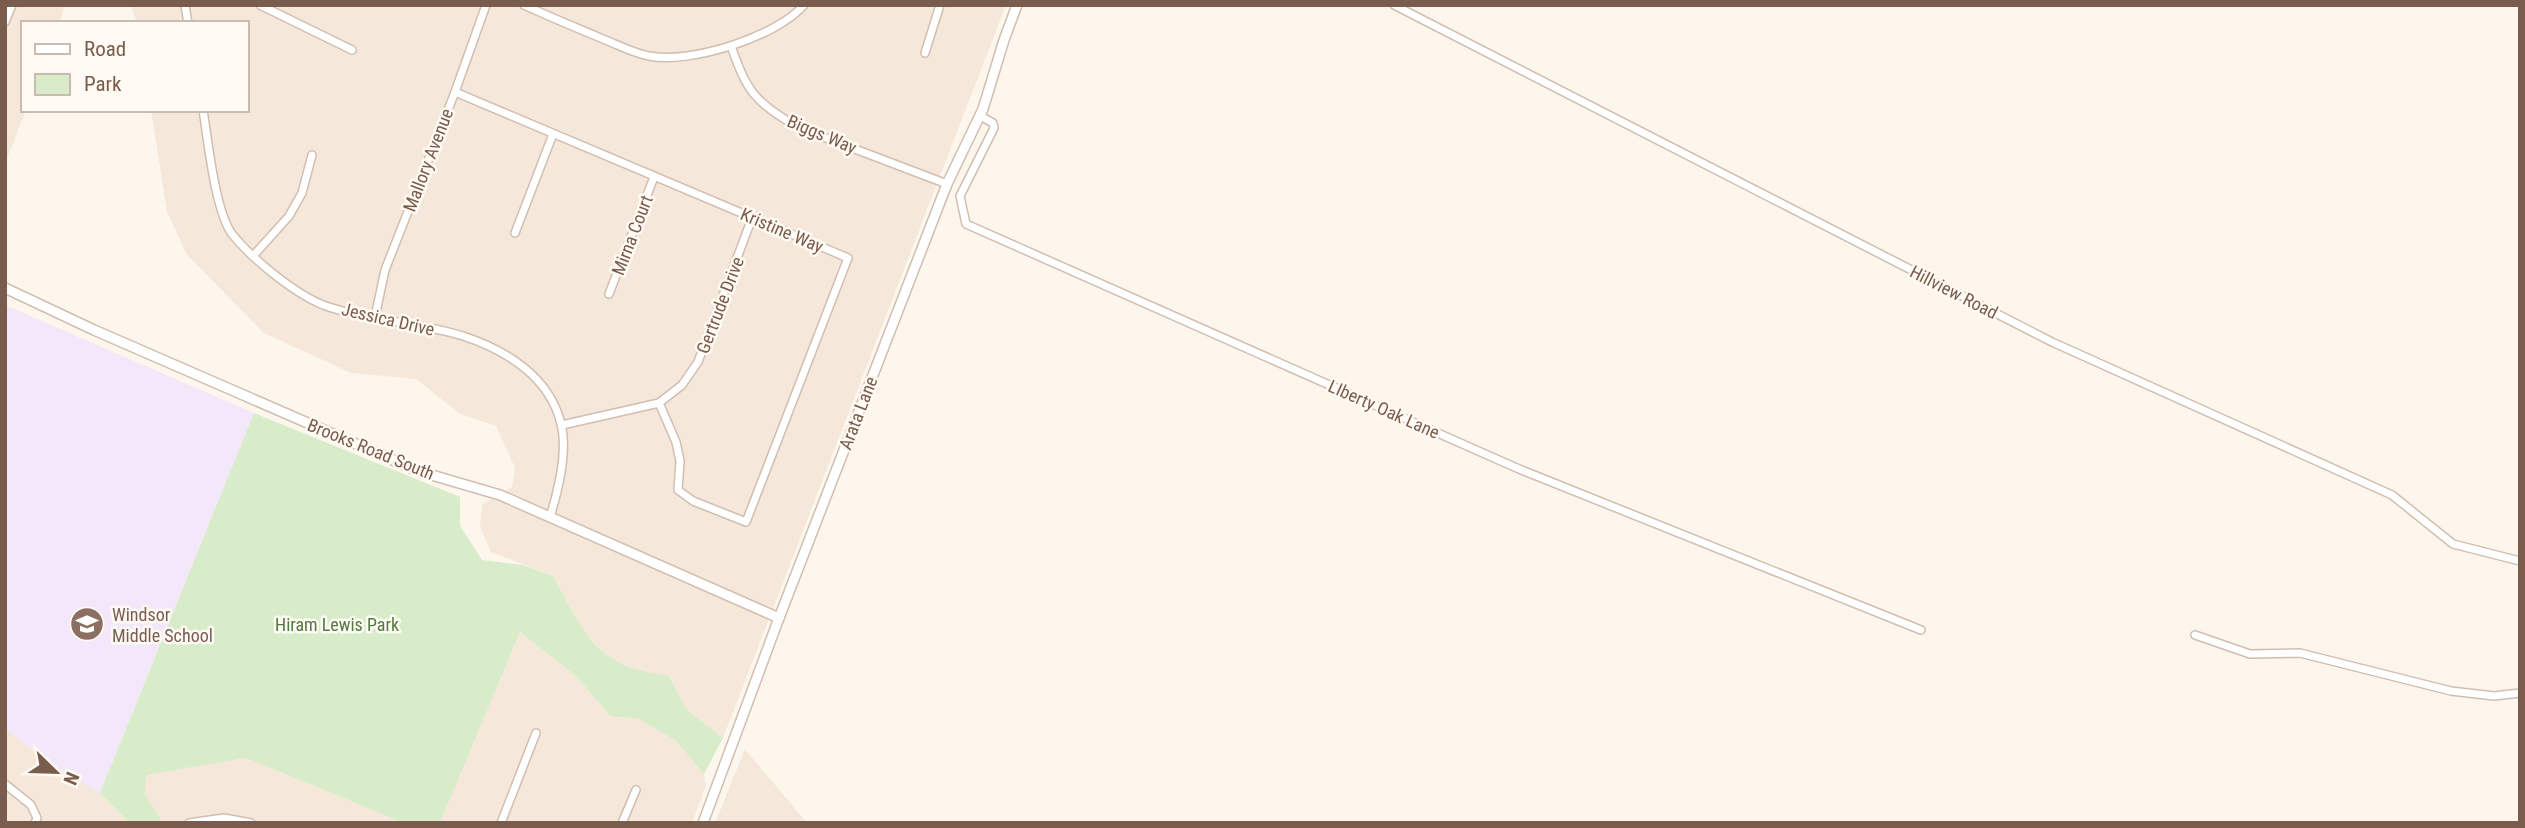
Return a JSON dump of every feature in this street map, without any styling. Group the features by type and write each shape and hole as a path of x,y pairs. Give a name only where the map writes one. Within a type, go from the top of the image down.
{"street":[{"path":"5,22 12,5"},
{"path":"260,5 352,50"},
{"name":"Mallory Avenue","path":"375,317 385,270 486,5"},
{"path":"524,5 649,56 675,57 731,46 776,28 804,5"},
{"path":"925,53 940,5"},
{"name":"Arata Lane","path":"703,823 779,618 947,184 980,116 1017,5"},
{"name":"Hillview Road","path":"1394,5 2052,342 2392,495 2453,544 2520,561"},
{"name":"Biggs Way","path":"731,46 743,78 754,96 774,113 797,127 947,184"},
{"name":"Kristine Way","path":"455,92 848,258 746,522 693,500 678,490 680,461 676,442 659,403"},
{"name":"Jessica Drive","path":"203,112 217,191 231,232 295,292 325,305 461,336 496,348 528,370 550,395 562,425 559,487 550,517"},
{"name":"LIberty Oak Lane","path":"980,116 992,123 994,128 960,196 966,224 1519,469 1921,631"},
{"path":"515,233 553,134"},
{"path":"254,255 289,216 302,193 312,155"},
{"name":"Mirna Court","path":"609,294 654,177"},
{"name":"Gertrude Drive","path":"562,425 659,403 682,386 698,362 752,218"},
{"name":"Brooks Road South","path":"5,288 94,330 418,471 489,492 779,618"},
{"path":"2195,635 2250,654 2300,653 2451,691 2494,696 2520,693"},
{"path":"501,823 536,733"},
{"path":"5,784 31,805 37,818 35,823"},
{"path":"622,823 636,790"},
{"path":"189,823 224,818 251,823"}],"shaded area":[{"path":"5,5 65,5 60,21 21,21 21,112 25,112 5,164"},
{"path":"131,5 1006,5 723,738 687,710 668,675 642,673 607,657 583,630 553,576 491,552 480,527 482,504 512,487 515,468 496,426 460,414 416,379 351,373 264,333 187,255 167,212 151,112 248,112 248,21 136,21"},
{"name":"Windsor Middle School","path":"5,305 254,413 100,793 56,767 5,729"},
{"path":"520,632 577,677 610,716 639,719 676,741 704,774 706,786 692,823 440,823"},
{"path":"5,729 56,767 100,793 130,823 5,823"},
{"path":"745,749 807,823 715,823"},
{"path":"246,758 404,823 156,823 161,819 145,795 145,775"}],"green space":[{"name":"Hiram Lewis Park","path":"254,413 460,497 460,526 482,560 523,565 553,576 584,631 608,656 624,665 668,675 687,710 723,738 704,774 676,741 639,719 610,716 577,677 520,632 440,823 404,823 246,758 146,775 145,795 161,819 156,823 130,823 100,793"}],"place":[{"name":"Windsor Middle School","path":"87,624"}]}
